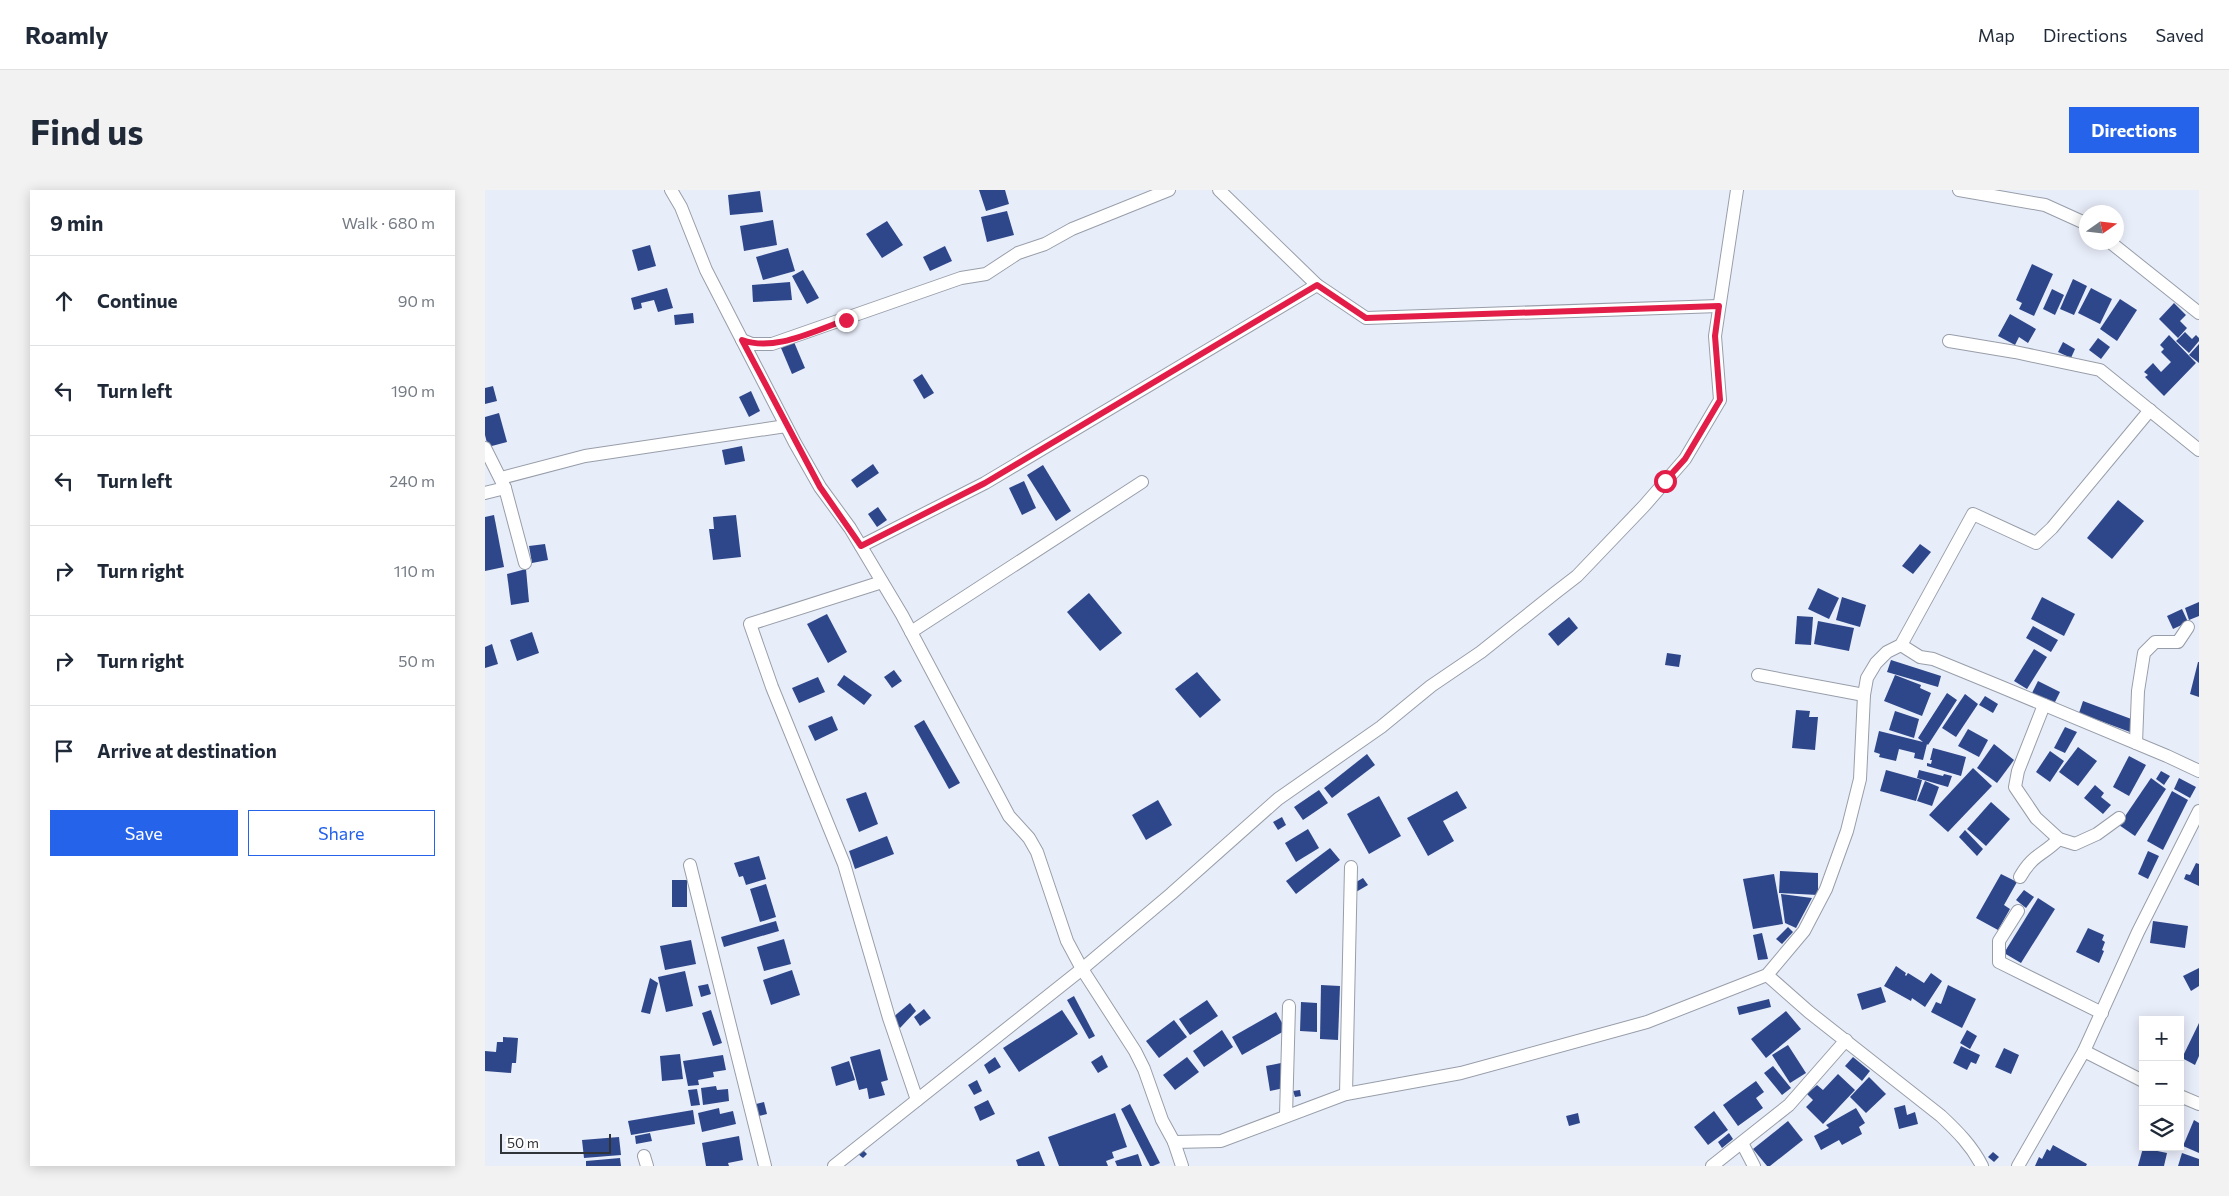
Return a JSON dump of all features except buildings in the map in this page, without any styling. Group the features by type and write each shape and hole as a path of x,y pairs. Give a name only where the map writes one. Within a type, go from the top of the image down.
{"street":[{"path":"671,190 681,207 707,270 786,426 820,487 861,546 911,632 1009,816 1029,838 1037,852 1045,883 1067,941 1081,969 1144,1069 1162,1120 1175,1142 1182,1166"},
{"path":"742,340 753,344 772,344 961,278 986,274 1018,253 1045,244 1072,229 1169,190"},
{"path":"1219,190 1317,285 1366,318 1719,306"},
{"path":"834,1166 1081,969 1171,894 1278,798 1381,727 1431,686 1481,652 1577,576 1617,535 1685,459 1720,400 1715,336 1737,190"},
{"path":"1959,190 2045,205 2079,220"},
{"path":"2120,250 2199,313"},
{"path":"861,546 985,483 1317,285"},
{"path":"1949,341 2015,352 2100,370 2199,450"},
{"path":"1175,1142 1221,1141 1346,1094 1461,1073 1637,1025 1767,976 1804,931 1827,889 1837,861 1860,779 1864,695 1867,678 1876,663 1887,652 1901,645 1973,514 2036,543 2052,528 2150,410"},
{"path":"485,493 503,483 585,456 786,426"},
{"path":"485,448 503,483 525,564"},
{"path":"911,632 1142,482"},
{"path":"882,582 750,624 772,686 844,864 889,1018 917,1100"},
{"path":"2136,743 2138,691 2144,653 2155,642 2178,642 2188,626"},
{"path":"1901,645 1919,657 1933,659 2199,771"},
{"path":"1757,675 1864,695"},
{"path":"2044,705 2017,771 2015,787 2036,818 2059,840 2075,844 2097,834 2119,818"},
{"path":"2019,1166 2084,1051 2138,932 2199,811"},
{"path":"2020,877 2027,864 2036,855 2049,850 2059,840"},
{"path":"690,865 765,1166"},
{"path":"1346,1094 1351,867"},
{"path":"2018,911 1999,941 1999,962 2102,1013"},
{"path":"1767,976 1941,1116 1961,1135 1973,1150 1982,1166"},
{"path":"1286,1116 1289,1006"},
{"path":"1712,1166 1789,1105 1846,1040"},
{"path":"2084,1051 2139,1079"},
{"path":"2184,1098 2199,1104"},
{"path":"1742,1143 1754,1166"}],"route":[{"path":"846,320 772,344 753,344 742,340 820,487 861,546 985,483 1317,285 1366,318 1719,306 1715,336 1720,400 1685,459 1665,481"}]}
